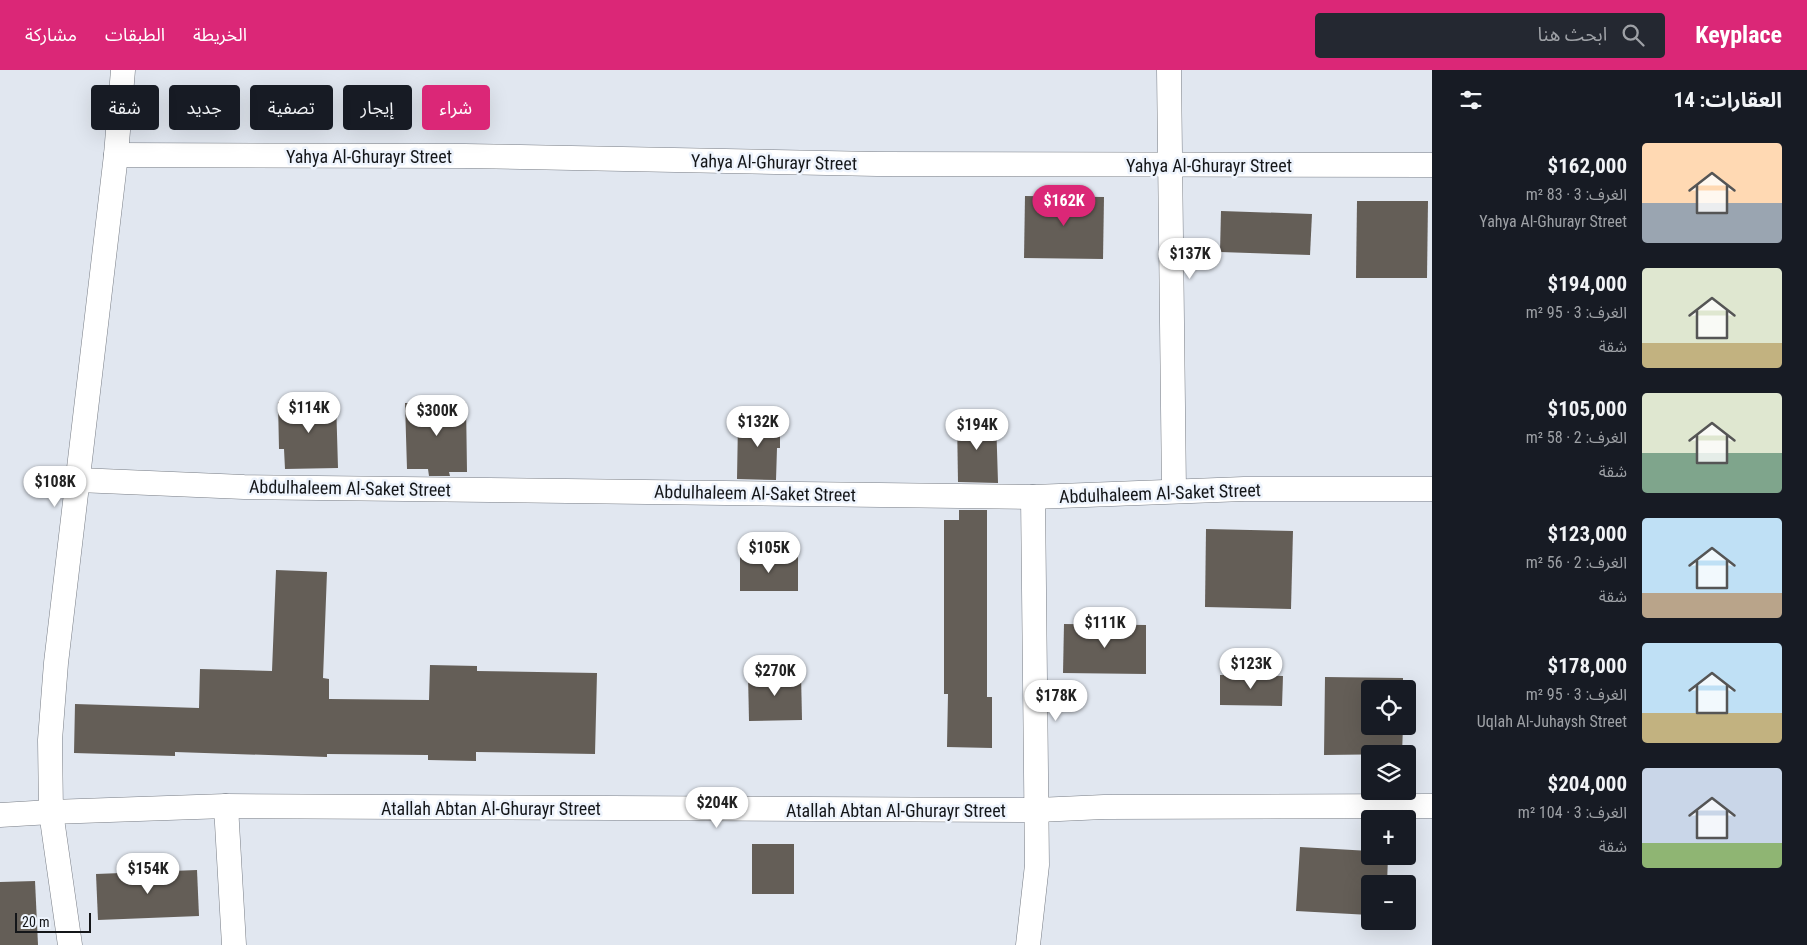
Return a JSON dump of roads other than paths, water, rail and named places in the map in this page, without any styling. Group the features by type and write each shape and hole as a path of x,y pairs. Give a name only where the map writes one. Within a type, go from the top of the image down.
{"street":[{"path":"70,945 51,812 50,740 116,155 123,70"},
{"path":"1169,70 1174,491"},
{"name":"Yahya Al-Ghurayr Street","path":"116,155 464,156 877,164 1432,165"},
{"name":"Abdulhaleem Al-Saket Street","path":"78,480 244,487 1033,497 1174,491 1432,489"},
{"path":"1028,945 1037,865 1033,497"},
{"path":"226,806 234,945"},
{"name":"Atallah Abtan Al-Ghurayr Street","path":"0,815 226,806 1037,810 1104,807 1432,806"}]}
